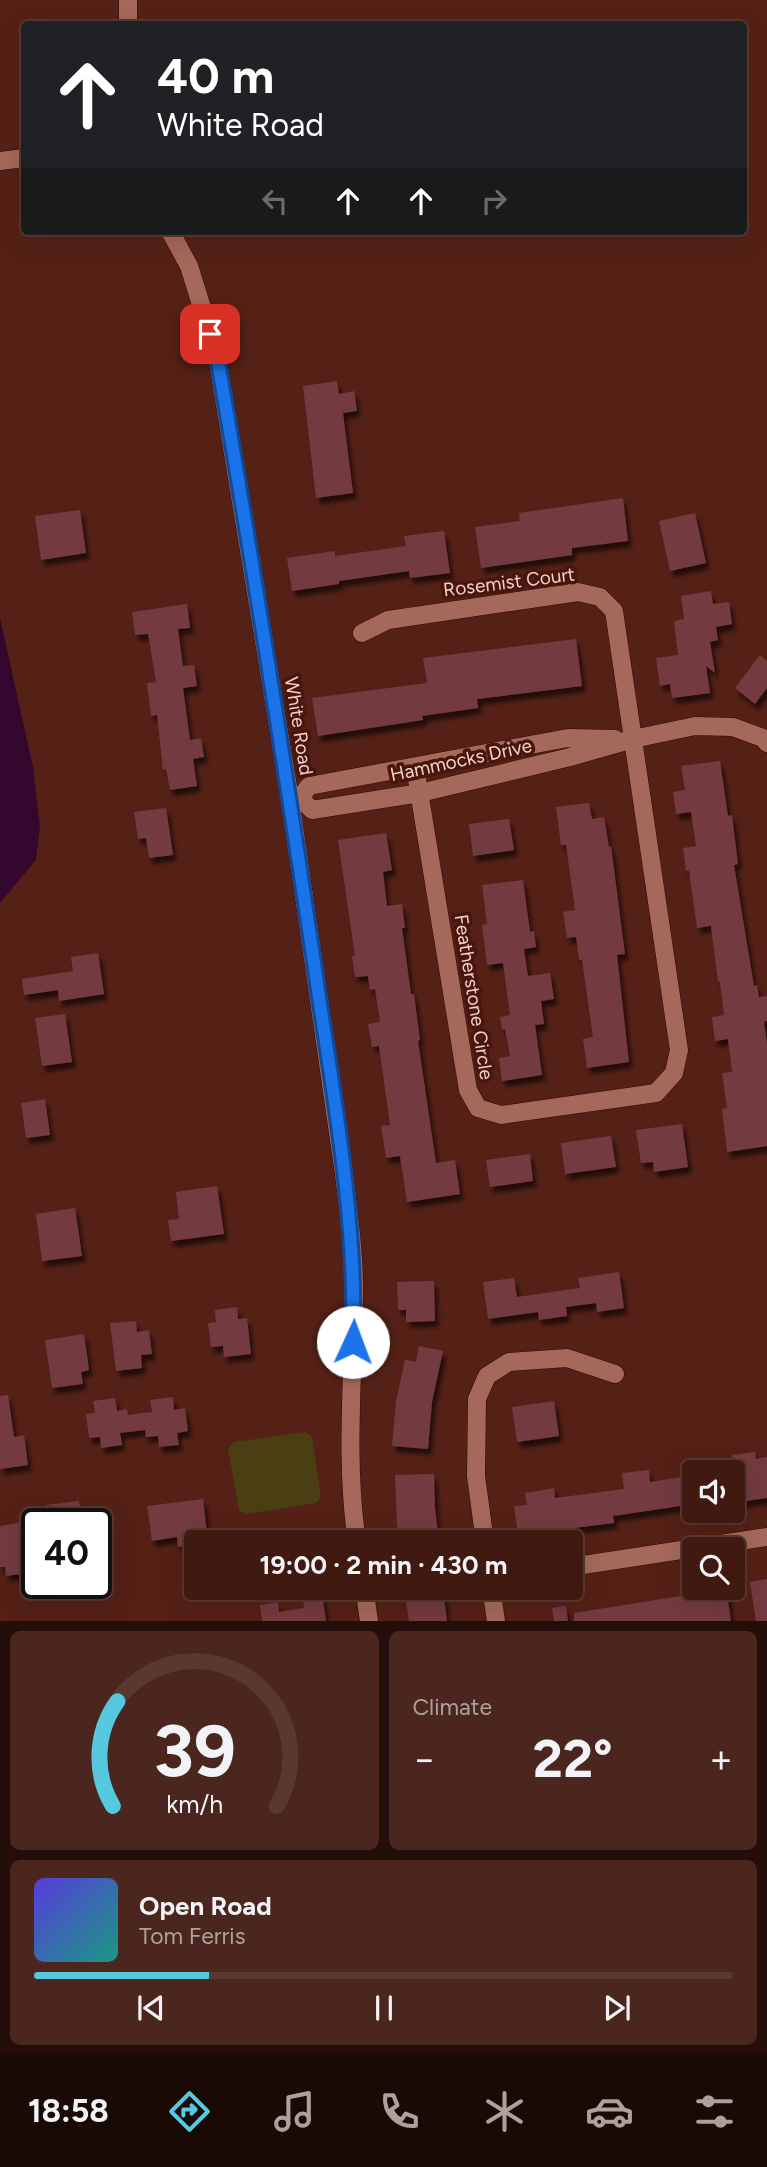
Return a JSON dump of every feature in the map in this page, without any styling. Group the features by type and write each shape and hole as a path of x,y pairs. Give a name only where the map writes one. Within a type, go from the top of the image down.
{"street":[{"path":"128,0 128,21"},
{"path":"0,161 21,158"},
{"name":"White Road","path":"172,235 189,266 217,356 295,798 351,1237 354,1299 349,1454 356,1530"},
{"name":"Rosemist Court","path":"362,633 388,620 578,592 600,597 614,611 633,739"},
{"name":"Hammocks Drive","path":"633,739 568,738 309,786 295,798 312,810 420,793 695,726 733,727 763,738 767,743"},
{"name":"Featherstone Circle","path":"415,767 468,1090 478,1108 501,1115 656,1093 674,1073 679,1050 633,739"},
{"path":"484,1530 477,1463 477,1399 487,1376 509,1363 567,1358 615,1374"},
{"path":"583,1565 767,1537"},
{"path":"366,1600 369,1621"},
{"path":"493,1600 495,1621"}],"shaded area":[{"path":"0,618 33,767 40,826 36,860 0,903"},
{"path":"305,1432 312,1437 321,1497 316,1503 246,1514 239,1510 228,1449 234,1442"}],"building":[{"path":"337,381 339,394 354,391 357,411 343,413 353,493 316,498 303,386"},
{"path":"623,498 628,541 572,548 572,555 481,568 475,527 520,521 519,513"},
{"path":"80,510 86,553 41,560 35,516"},
{"path":"695,513 706,563 670,571 659,521"},
{"path":"444,531 450,573 410,578 409,571 292,591 287,558 335,551 335,556 406,546 404,536"},
{"path":"711,591 713,604 729,602 732,624 716,627 718,640 710,642 715,673 706,666 710,693 672,698 670,684 660,686 656,658 678,655 674,621 684,619 681,596"},
{"path":"187,604 190,628 178,629 183,666 194,665 197,686 183,688 190,740 201,738 204,757 193,759 197,786 170,790 166,769 163,770 157,715 151,716 147,683 156,682 148,634 135,635 132,612"},
{"path":"576,639 582,686 477,699 478,708 422,716 423,720 318,736 312,698 427,683 423,658"},
{"path":"760,655 767,661 767,688 755,704 735,688"},
{"path":"720,761 728,816 732,815 738,864 734,865 754,986 757,985 759,997 767,996 767,1021 764,1022 767,1044 767,1146 727,1152 722,1109 727,1108 722,1073 732,1072 728,1039 715,1041 712,1017 724,1015 720,982 711,926 697,928 689,871 686,871 683,848 696,846 691,812 676,814 673,792 685,790 681,766"},
{"path":"589,803 592,819 604,817 609,847 611,846 625,954 617,955 629,1062 587,1068 583,1039 593,1037 576,937 567,938 563,912 575,910 566,845 561,845 556,807"},
{"path":"166,808 173,855 149,858 146,838 138,839 134,812"},
{"path":"509,819 514,850 473,856 469,824"},
{"path":"386,833 392,870 383,872 387,906 402,904 405,928 402,928 411,994 414,994 418,1041 436,1163 455,1160 460,1194 407,1202 400,1156 386,1158 381,1126 390,1125 379,1046 372,1047 368,1024 380,1022 375,989 370,990 368,976 355,977 352,956 355,956 338,840"},
{"path":"523,880 530,932 534,931 536,947 524,949 528,976 550,973 554,999 541,1001 544,1024 535,1025 542,1075 502,1081 499,1058 510,1056 500,1017 510,1015 503,963 487,965 482,925 487,924 482,885"},
{"path":"98,953 104,994 59,1001 58,990 24,995 22,979 73,971 71,957"},
{"path":"65,1014 72,1062 42,1066 35,1018"},
{"path":"45,1099 50,1135 26,1138 21,1103"},
{"path":"682,1124 688,1167 654,1172 653,1162 641,1163 636,1130"},
{"path":"611,1136 616,1167 565,1174 561,1143"},
{"path":"530,1154 533,1181 490,1187 486,1160"},
{"path":"217,1186 224,1234 171,1241 168,1220 179,1219 176,1192"},
{"path":"75,1208 82,1256 42,1261 36,1214"},
{"path":"619,1272 624,1308 597,1312 596,1303 566,1307 567,1316 539,1320 538,1312 488,1319 483,1282 514,1278 517,1297 580,1288 578,1278"},
{"path":"434,1281 435,1321 406,1322 406,1310 398,1310 397,1282"},
{"path":"237,1307 238,1319 247,1318 251,1354 224,1357 223,1346 211,1347 208,1323 216,1322 215,1310"},
{"path":"136,1321 137,1332 149,1330 152,1354 141,1355 142,1368 116,1371 110,1323"},
{"path":"84,1334 89,1370 81,1372 83,1384 52,1388 45,1340"},
{"path":"419,1346 443,1351 432,1402 428,1449 392,1446 396,1401 405,1360 416,1362"},
{"path":"8,1395 14,1437 24,1435 28,1465 0,1469 0,1396"},
{"path":"173,1397 174,1410 185,1408 188,1431 177,1433 179,1445 159,1447 158,1436 146,1437 145,1430 120,1433 122,1445 101,1448 100,1437 89,1438 86,1414 95,1413 93,1401 115,1398 117,1411 127,1409 128,1415 152,1412 150,1400"},
{"path":"554,1401 559,1436 517,1442 512,1407"},
{"path":"755,1452 756,1459 767,1457 767,1498 745,1501 745,1460 733,1460 732,1455"},
{"path":"649,1470 650,1482 682,1477 682,1506 613,1516 614,1523 558,1530 517,1530 514,1506 527,1505 525,1493 554,1488 555,1498 624,1489 622,1473"},
{"path":"434,1474 438,1530 398,1530 395,1475"},
{"path":"203,1499 207,1530 184,1530 184,1546 178,1547 177,1537 152,1541 147,1506"},
{"path":"79,1501 80,1508 46,1508 46,1505"},
{"path":"21,1523 21,1574 6,1576 5,1567 0,1567 0,1526"},
{"path":"767,1579 767,1621 756,1621 750,1582"},
{"path":"682,1596 682,1600 728,1600 731,1621 574,1621 574,1613"},
{"path":"303,1600 323,1600 326,1621 262,1621 260,1605 278,1602 279,1612 304,1608"},
{"path":"406,1600 444,1600 447,1621 409,1621"},
{"path":"566,1606 568,1621 554,1621 552,1608"}],"route":[{"path":"210,334 217,356 290,799 341,1148 351,1237 353,1342"}]}
